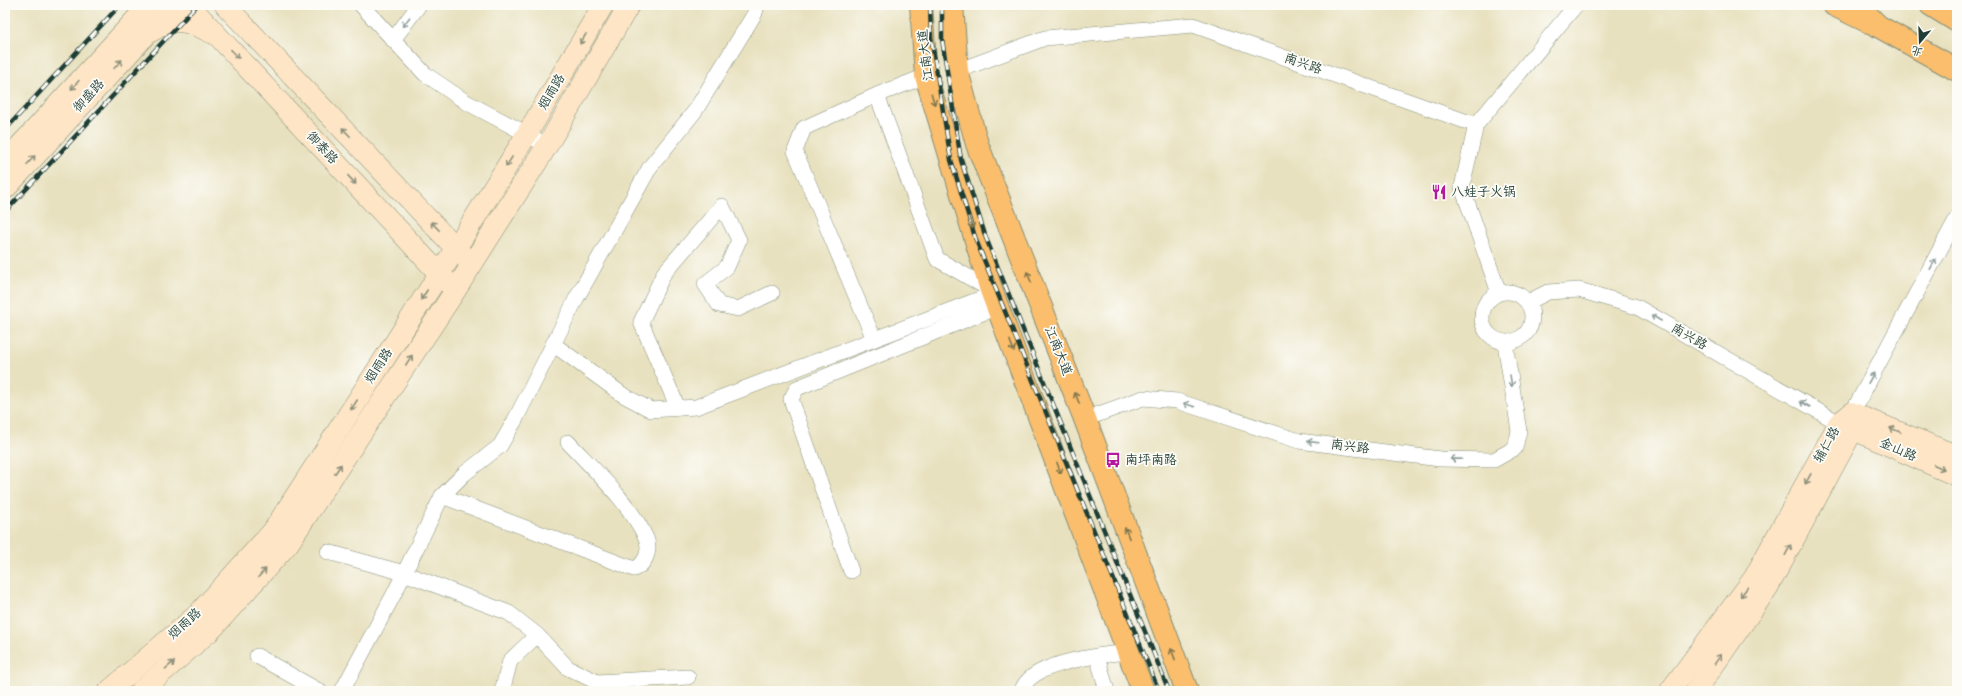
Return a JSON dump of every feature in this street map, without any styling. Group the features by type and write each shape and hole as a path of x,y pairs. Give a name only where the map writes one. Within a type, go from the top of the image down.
{"highway":[{"name":"江南大道","path":"921,5 926,76 994,297 1127,652 1144,691"},
{"name":"江南大道","path":"952,5 957,71 976,144 1085,419 1187,691"},
{"path":"1834,5 1878,26 1957,70"},
{"path":"1857,5 1878,26"}],"main road":[{"path":"137,5 133,34 162,24 178,21 199,26 218,36"},
{"name":"御盛路","path":"5,189 133,34 149,5"},
{"name":"御盛路","path":"5,162 133,34 173,5"},
{"name":"御泰路","path":"189,5 455,291"},
{"path":"225,5 472,265"},
{"name":"烟雨路","path":"109,691 198,614 273,531 438,273 456,248 527,134 603,5"},
{"name":"烟雨路","path":"141,691 212,629 288,544 472,265 547,146 629,5"},
{"name":"金山路","path":"1848,422 1957,456"},
{"name":"金山路","path":"1848,422 1957,476"},
{"name":"辅仁路","path":"1670,691 1754,578 1848,422"},
{"name":"辅仁路","path":"1696,691 1768,587 1848,422"}],"street":[{"path":"361,5 425,74 466,102 547,146"},
{"path":"393,40 419,5"},
{"path":"342,691 404,574 442,496 464,474 500,446 514,422 576,298 650,167 695,111 755,13 757,5"},
{"path":"1499,293 1462,187 1476,125 1576,5"},
{"name":"南兴路","path":"957,71 1045,38 1193,25 1476,125"},
{"path":"874,339 795,151 804,128 877,95 926,76"},
{"path":"877,95 937,259 994,297"},
{"path":"678,408 641,322 664,273 722,206 739,240 727,267 705,284 719,305 738,309 772,293"},
{"path":"1848,422 1957,218"},
{"name":"南兴路","path":"1528,302 1548,292 1579,290 1637,307 1848,422"},
{"path":"1507,291 1515,293 1528,302 1531,310 1531,326 1521,338 1514,342 1505,343 1491,337 1486,331 1481,316 1486,302 1499,293 1507,291"},
{"path":"553,344 623,395 651,410 696,407 874,339 994,297"},
{"path":"851,571 792,399 797,388 994,297"},
{"name":"南兴路","path":"1085,419 1143,398 1177,401 1299,441 1440,459 1494,460 1515,448 1519,431 1505,343"},
{"path":"442,496 634,569 641,566 645,560 648,549 647,539 627,508 568,442"},
{"path":"328,552 404,574 509,613 537,635 568,668 597,682 688,677"},
{"path":"502,691 510,661 537,635"},
{"path":"1022,691 1023,686 1034,674 1077,659 1127,652"},
{"path":"257,656 319,691"},
{"path":"1097,656 1107,691"}],"railway":[{"path":"5,130 120,5"},
{"path":"5,212 197,5"},
{"path":"930,5 931,37 951,160 976,240 1159,691"},
{"path":"942,5 942,39 961,160 986,238 1169,691"}],"place":[{"name":"八娃子火锅","path":"1439,192"},
{"name":"南坪南路","path":"1113,460"}]}
